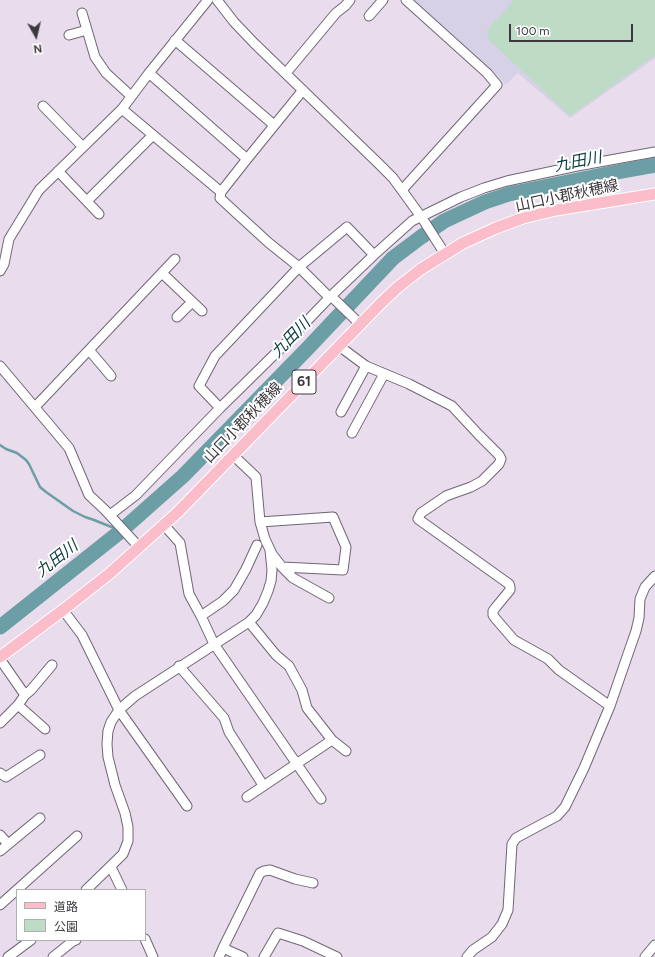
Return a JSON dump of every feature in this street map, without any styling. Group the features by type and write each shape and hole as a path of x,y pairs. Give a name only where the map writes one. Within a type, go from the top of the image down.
{"main road":[{"name":"山口小郡秋穂線","path":"0,658 108,574 136,544 178,512 339,346 357,321 421,269 464,243 496,228 523,218 556,210 655,194"}],"street":[{"path":"0,271 4,264 9,239 39,190 122,109 148,73 208,0"},
{"path":"217,0 239,28 393,178 446,254"},
{"path":"286,73 336,12 345,6 350,0"},
{"path":"369,16 383,0"},
{"path":"402,190 497,85 487,73 406,0"},
{"path":"82,13 95,57 106,73 131,96"},
{"path":"69,36 87,30"},
{"path":"175,40 274,125"},
{"path":"148,73 247,159"},
{"path":"303,90 221,192 220,198 269,243 299,267 327,295 332,297 357,321"},
{"path":"42,106 83,147"},
{"path":"122,109 221,192"},
{"path":"87,201 153,136"},
{"path":"112,517 136,495 220,408 374,255 412,220 461,197 506,181 655,152"},
{"path":"58,171 99,214"},
{"path":"220,408 199,386 215,356 299,267 347,227 374,255"},
{"path":"35,407 174,259"},
{"path":"162,273 202,311"},
{"path":"177,317 192,302"},
{"path":"339,346 366,366 409,384 452,406 499,455 501,459 499,464 482,481 471,487 446,496 421,514 418,519 509,584 510,590 496,607 493,615 514,640 548,659 559,670 610,706"},
{"path":"89,350 112,376"},
{"path":"0,366 69,448 89,495 112,517 136,544"},
{"path":"341,412 366,366"},
{"path":"352,433 384,374"},
{"path":"233,455 256,477 260,522 272,554 293,578 330,598"},
{"path":"260,522 333,517 346,547 343,570 282,567"},
{"path":"164,524 180,543 189,594 202,616 214,644 321,798"},
{"path":"202,616 224,601 234,590 246,569 256,544"},
{"path":"87,889 123,854 128,841 128,827 125,813 115,785 108,757 108,731 111,722 119,710 135,696 249,622 256,615 263,603 271,581 272,570 270,550"},
{"path":"467,957 474,950 492,938 502,924 508,910 512,844 516,838 557,816 565,807 584,768 610,706 636,631 639,618 640,599 645,587 655,576"},
{"path":"63,610 82,635 119,710 187,806"},
{"path":"249,622 276,655 289,666 302,690 307,708 332,740 346,751"},
{"path":"0,658 25,695"},
{"path":"0,723 18,705 52,665"},
{"path":"180,666 224,718 229,732 263,785"},
{"path":"18,705 45,729"},
{"path":"247,797 332,740"},
{"path":"0,773 6,777 40,755"},
{"path":"0,851 40,818"},
{"path":"0,834 8,844"},
{"path":"18,889 77,836"},
{"path":"111,867 122,889"},
{"path":"243,957 221,953 260,873 270,870 295,880 313,883"},
{"path":"0,905 16,891"},
{"path":"264,957 278,933 304,941 337,957"},
{"path":"8,957 30,941"},
{"path":"53,957 75,941"},
{"path":"146,941 153,957"},
{"path":"645,957 655,945"}],"shaded area":[{"path":"414,0 655,0 655,58 570,118 518,73 506,84"}],"green space":[{"path":"514,0 655,0 655,55 570,116 489,40 487,30"}],"waterway":[{"name":"九田川","path":"0,627 121,531 183,476 393,258 421,237 444,221 485,202 509,194 655,165"},
{"path":"0,445 17,453 26,460 40,487 46,492 73,511 119,530"}]}
